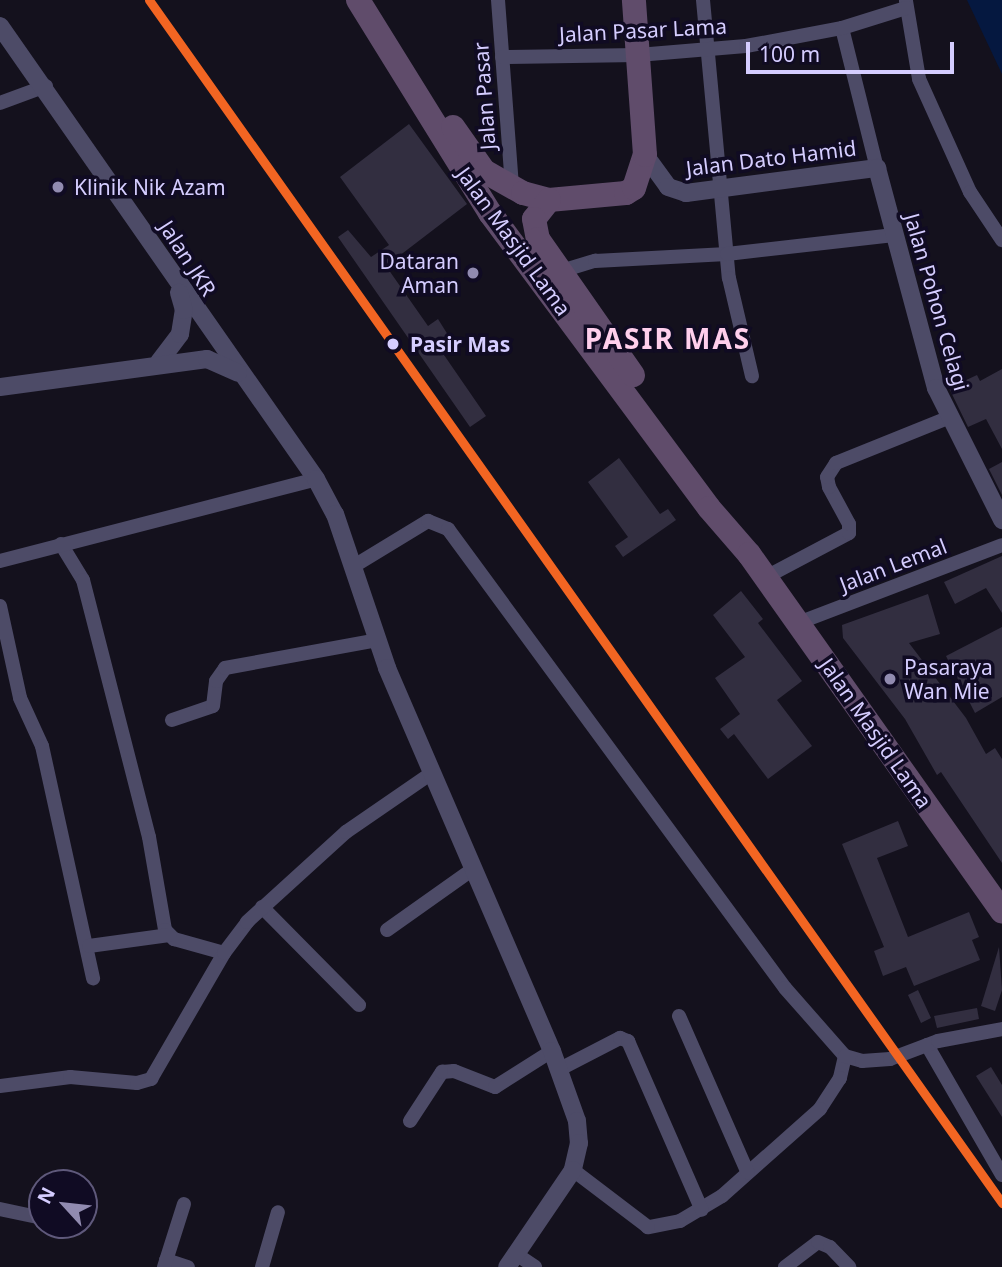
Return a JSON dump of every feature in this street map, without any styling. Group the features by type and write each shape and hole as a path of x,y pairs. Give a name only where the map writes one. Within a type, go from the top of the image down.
{"highway":[{"name":"Jalan Masjid Lama","path":"358,0 417,89 423,111 490,213 696,478"},
{"path":"549,200 626,193 640,179 645,155 634,0"},
{"name":"Jalan Masjid Lama","path":"417,89 436,103 484,171 512,188 549,200"},
{"name":"Jalan Masjid Lama","path":"549,200 537,209 535,228 558,272 696,478 1002,911"}],"street":[{"name":"Jalan Pasar","path":"498,0 512,188"},
{"path":"703,0 727,254 752,376"},
{"name":"Jalan Pasar Lama","path":"502,57 638,55 707,49 842,28 906,4"},
{"path":"906,4 919,79 970,192 1002,240"},
{"name":"Jalan JKR","path":"0,26 46,86 178,286 316,479 335,514 378,640 432,773 560,1069 577,1121 579,1143 573,1170"},
{"path":"842,28 877,168"},
{"path":"0,103 46,86"},
{"name":"Jalan Dato Hamid","path":"645,155 676,191 722,191 877,168"},
{"name":"Jalan Pohon Celagi","path":"877,168 936,388 948,418 1002,520"},
{"path":"558,272 596,261 727,254 894,235"},
{"path":"159,362 180,334 184,310 178,286"},
{"path":"0,387 159,362 206,359 244,377"},
{"path":"766,577 849,533 849,524 827,478 836,463 948,418"},
{"path":"0,561 316,479"},
{"path":"354,566 428,521 448,528 785,988 845,1056 862,1061 890,1059 927,1045 1002,1029"},
{"path":"61,544 83,580 149,837 169,935"},
{"name":"Jalan Lemal","path":"798,623 1002,545"},
{"path":"0,606 20,698 42,746 89,946 93,978"},
{"path":"172,720 213,706 216,681 225,668 378,640"},
{"path":"0,1086 70,1077 137,1083 150,1079 224,953 262,907 374,810 432,773"},
{"path":"387,930 473,869"},
{"path":"262,907 359,1005"},
{"path":"89,946 169,935 224,953"},
{"path":"679,1016 748,1173"},
{"path":"560,1069 620,1038 628,1041 702,1210"},
{"path":"927,1045 1002,1175"},
{"path":"410,1121 442,1072 454,1071 495,1087 552,1051"},
{"path":"535,1267 512,1260 573,1170 648,1227 680,1221 702,1210 820,1109 840,1078 845,1056"},
{"path":"184,1204 165,1263 188,1267"},
{"path":"0,1209 28,1215"},
{"path":"262,1267 278,1212"},
{"path":"785,1267 818,1242 830,1247 849,1267"}],"water":[{"path":"967,0 1002,0 1002,74"}],"building":[{"path":"409,124 467,204 386,266 428,326 438,319 448,335 439,341 447,353 444,355 486,416 470,427 338,237 348,230 371,257 389,245 340,177"},
{"path":"1002,369 1002,449 986,419 968,427 949,388 977,375 980,381"},
{"path":"619,458 660,514 668,509 676,520 623,557 615,546 628,537 588,482"},
{"path":"1002,462 1002,495 989,469"},
{"path":"1002,556 1002,613 986,588 955,604 944,582"},
{"path":"741,591 763,619 758,623 802,681 777,700 812,746 768,779 734,734 728,739 720,729 740,714 715,678 745,657 713,615"},
{"path":"928,594 940,634 909,643 966,718 986,754 995,748 1002,759 1002,863 941,772 937,775 905,719 843,638 842,625"},
{"path":"1002,627 1002,697 975,713 946,656"},
{"path":"898,821 908,846 877,858 908,937 969,912 979,937 972,940 980,960 914,986 906,967 883,976 874,951 884,947 842,844"},
{"path":"999,947 1002,990 995,1011 981,1006"},
{"path":"918,990 931,1018 921,1023 908,995"},
{"path":"977,1008 979,1019 937,1028 934,1016"},
{"path":"991,1067 1002,1085 1002,1117 976,1076"}],"transit line":[{"path":"149,0 1002,1203"}],"place":[{"name":"Klinik Nik Azam","path":"58,187"},
{"name":"Dataran Aman","path":"473,273"},
{"name":"Pasir Mas","path":"393,344"},
{"name":"Pasaraya Wan Mie","path":"890,679"}],"district":[{"name":"PASIR MAS","path":"668,338"}]}
